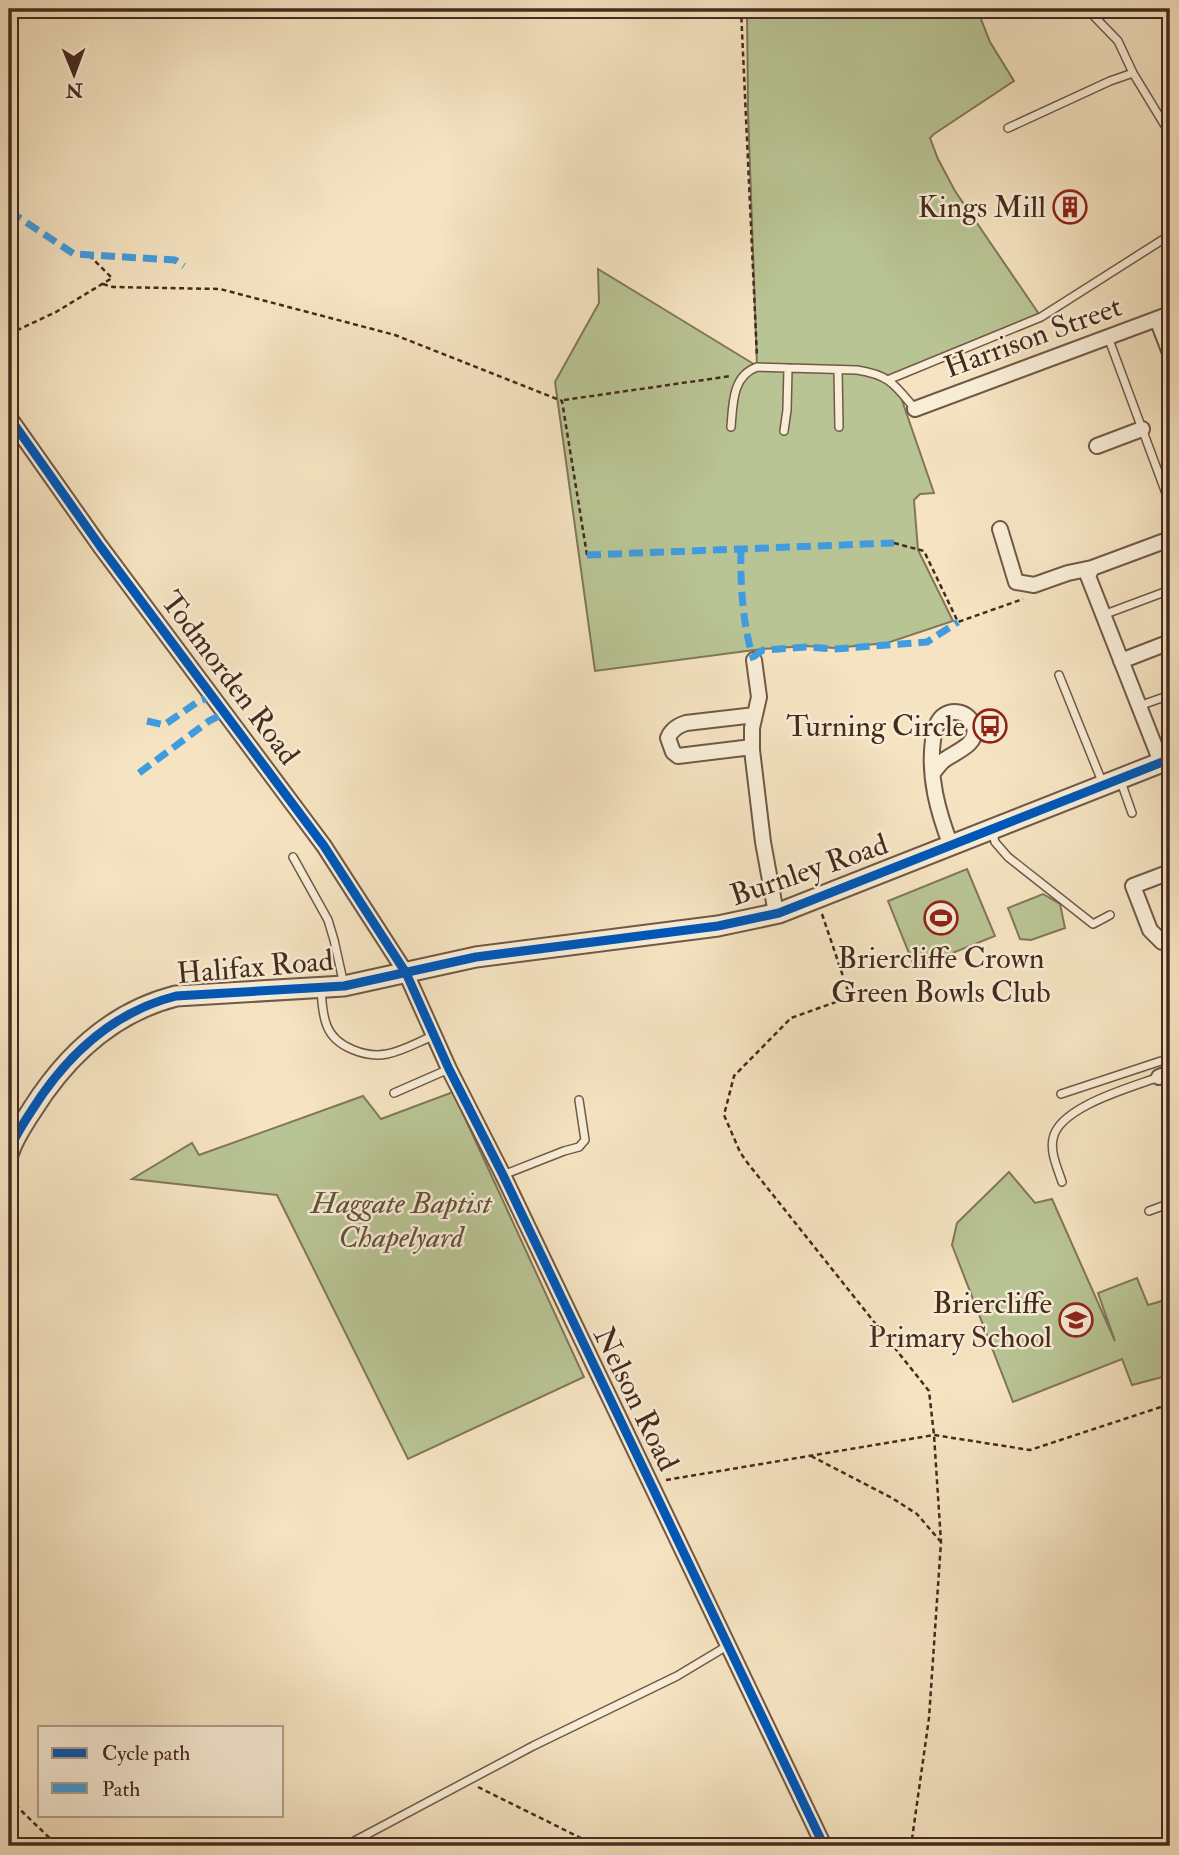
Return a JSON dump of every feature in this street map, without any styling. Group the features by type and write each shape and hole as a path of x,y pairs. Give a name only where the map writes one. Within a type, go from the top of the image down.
{"street":[{"name":"Harrison Street","path":"915,409 1164,316"},
{"path":"1164,316 1170,353"},
{"name":"Todmorden Road","path":"9,417 100,546 324,846 405,973"},
{"path":"1097,446 1142,429"},
{"path":"1000,530 1016,582 1034,585 1068,573 1090,572 1170,539"},
{"path":"1090,572 1103,615 1139,706 1166,760"},
{"path":"1121,661 1170,642"},
{"path":"754,660 759,697 752,728 752,747 763,842 776,914"},
{"path":"752,747 678,756 673,752 668,738 677,726 686,723 755,715"},
{"name":"Burnley Road","path":"405,973 476,957 718,926 776,914 1166,760"},
{"path":"933,773 939,816 951,846"},
{"path":"1162,942 1150,930 1133,886 1170,872"},
{"name":"Halifax Road","path":"9,1153 13,1141 45,1090 86,1043 125,1015 154,1001 176,996 344,986 405,973"},
{"name":"Nelson Road","path":"405,973 824,1846"}],"lane":[{"path":"1087,9 1118,41 1133,73 1170,134"},
{"path":"1008,128 1133,73"},
{"path":"890,379 1041,317 1170,235"},
{"path":"1108,337 1170,504"},
{"path":"731,427 738,382 747,370 757,367 873,372 890,379 915,409"},
{"path":"785,432 788,368"},
{"path":"838,370 839,427"},
{"path":"1103,615 1170,590"},
{"path":"1059,675 1111,782 1132,813"},
{"path":"1139,706 1170,695"},
{"path":"992,830 995,842 1008,857 1093,923 1110,915"},
{"path":"293,857 328,920 344,986"},
{"path":"321,988 327,1028 333,1037 348,1048 385,1054 433,1036"},
{"path":"1061,1094 1164,1060 1170,1062"},
{"path":"394,1093 449,1069"},
{"path":"1062,1182 1052,1138 1058,1126 1085,1106 1165,1075"},
{"path":"503,1175 579,1147 584,1140 579,1100"},
{"path":"1149,1211 1168,1204 1170,1192"},
{"path":"345,1846 578,1723 677,1676 727,1646"}],"path":[{"path":"741,9 757,367"},
{"path":"9,334 56,312 112,278 89,256"},
{"path":"103,284 113,287 220,289 395,335 562,401 744,374"},
{"path":"562,401 587,555"},
{"path":"894,543 924,551 957,622 1023,599"},
{"path":"817,899 850,997 791,1018 734,1076 724,1115 746,1161 929,1391 941,1542 929,1718 911,1846"},
{"path":"649,1483 934,1435 1030,1450 1170,1404"},
{"path":"810,1456 892,1497 917,1514 941,1542"},
{"path":"467,1781 597,1846"},
{"path":"9,1799 58,1846"}],"green space":[{"path":"747,9 977,9 990,42 1014,81 930,138 955,191 1039,314 895,380 934,493 920,494 914,500 918,550 953,621 887,643 834,648 807,646 762,649 595,671 555,382 599,303 598,269 757,366"},
{"name":"Briercliffe Crown Green Bowls Club","path":"967,869 995,936 915,968 888,901"},
{"path":"1043,894 1060,904 1065,928 1031,940 1020,939 1008,908"},
{"name":"Haggate Baptist Chapelyard","path":"453,1092 584,1377 408,1459 277,1195 132,1179 192,1143 199,1155 363,1096 381,1119"},
{"path":"1009,1172 1035,1203 1052,1199 1115,1341 1098,1293 1137,1278 1148,1305 1165,1300 1170,1313 1170,1375 1132,1385 1122,1359 1013,1402 952,1245 957,1223"}],"marked path":[{"path":"9,211 74,254 175,260 184,266"},
{"path":"587,555 894,543"},
{"path":"741,550 743,606 754,660"},
{"path":"753,657 763,650 806,647 834,649 927,642 958,622"},
{"path":"147,721 164,725 199,701 212,696"},
{"path":"139,773 209,721 225,713"}],"cycle path":[{"path":"9,417 100,546 324,846 406,973 449,1069 503,1175 824,1846"},
{"path":"9,1152 45,1090 76,1054 112,1025 153,1003 176,996 344,986 476,957 718,926 779,913 1170,759"}],"place":[{"name":"Kings Mill","path":"1070,207"},
{"name":"Turning Circle","path":"990,726"},
{"name":"Briercliffe Crown Green Bowls Club","path":"941,918"},
{"name":"Briercliffe Primary School","path":"1076,1320"}]}
